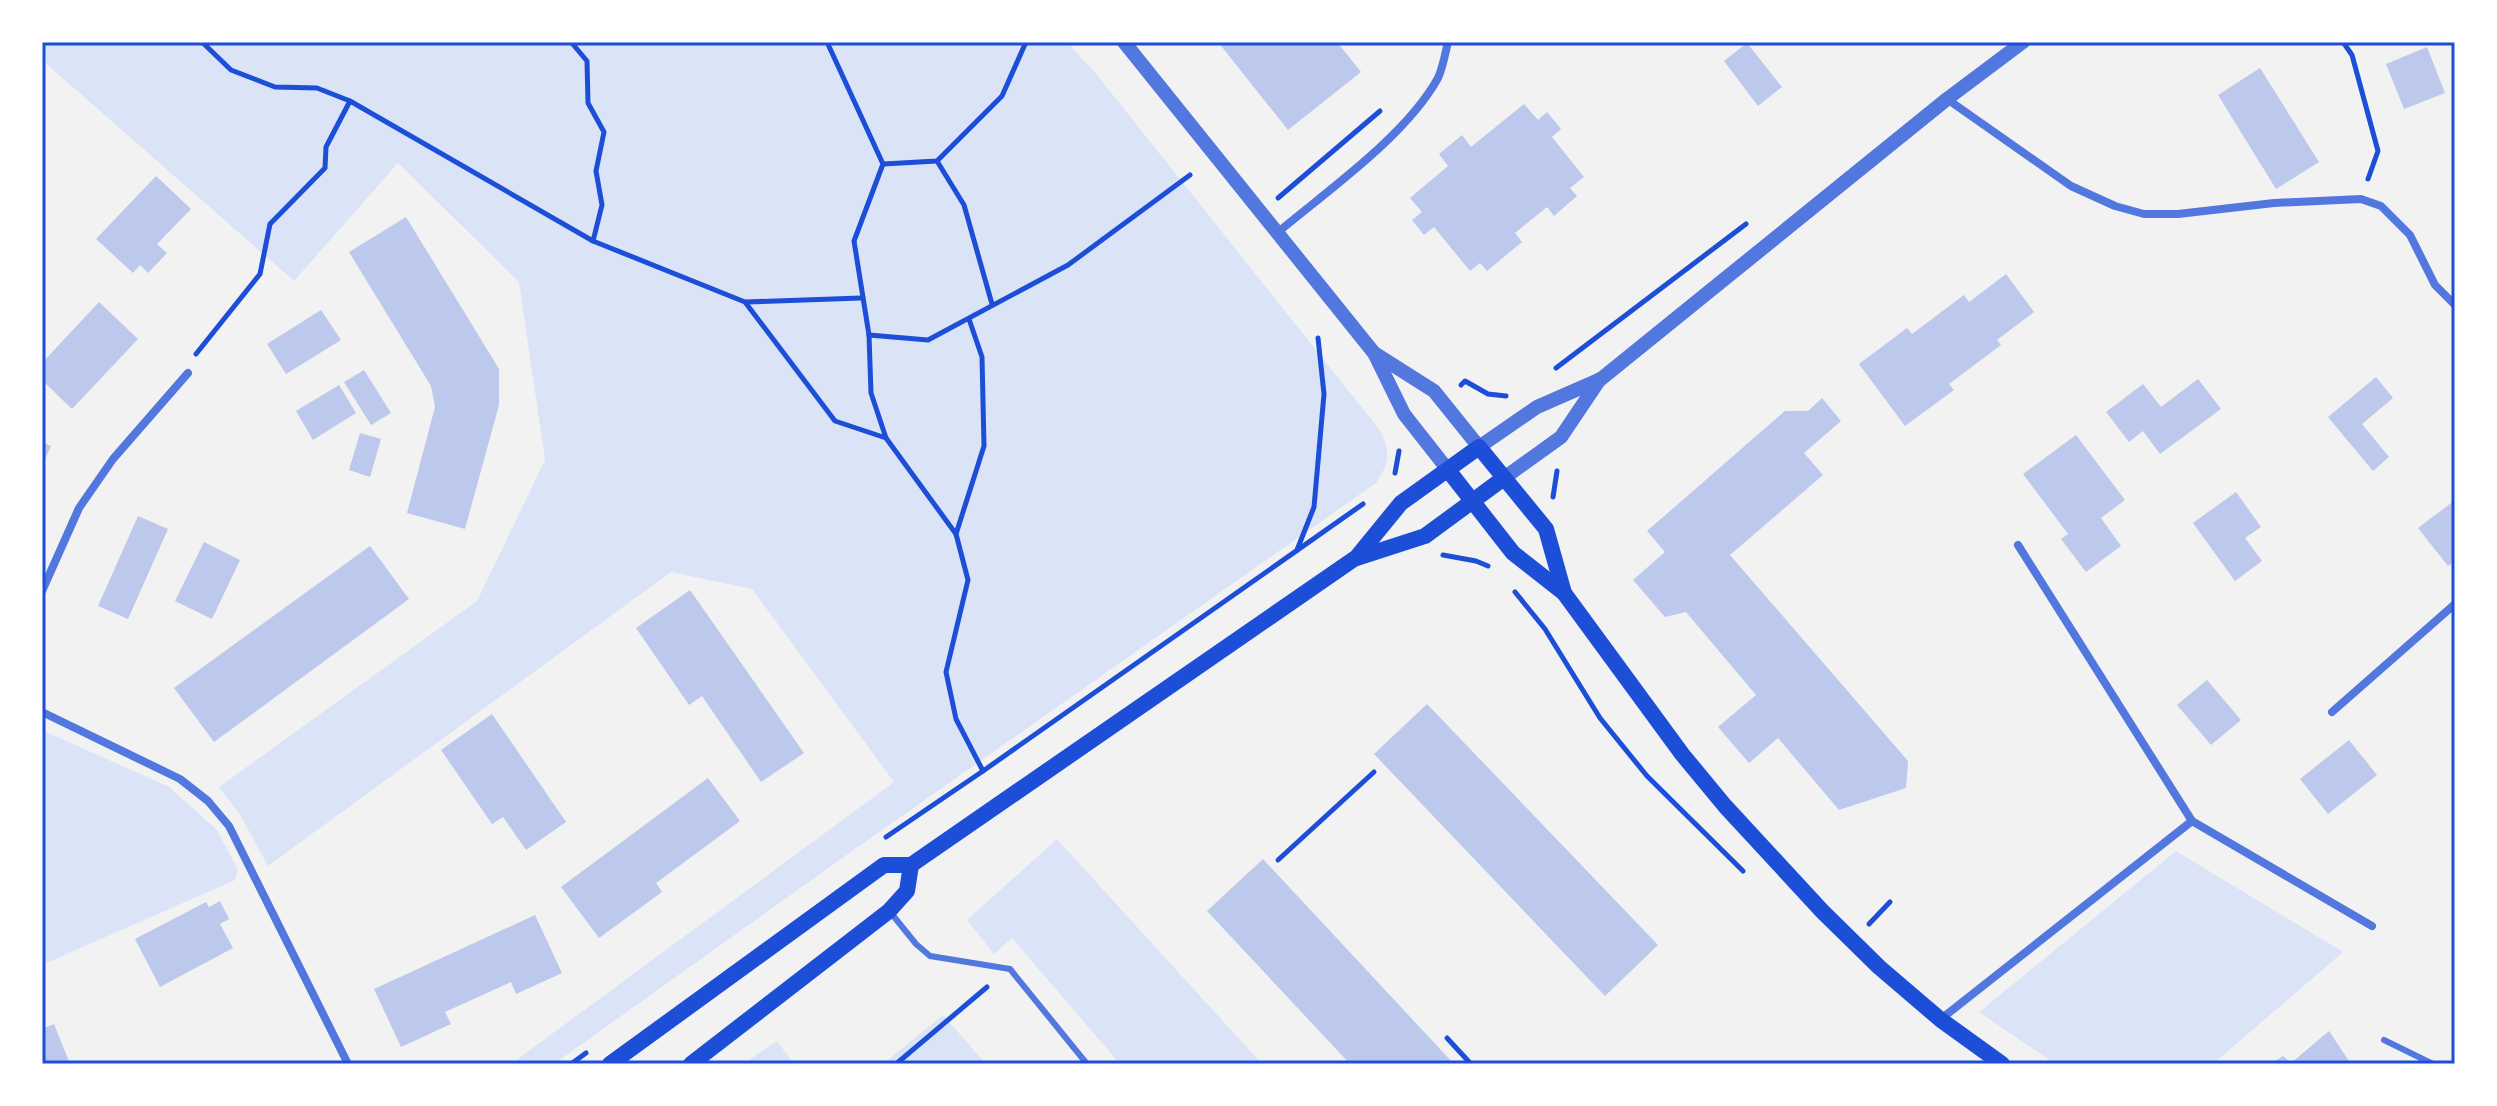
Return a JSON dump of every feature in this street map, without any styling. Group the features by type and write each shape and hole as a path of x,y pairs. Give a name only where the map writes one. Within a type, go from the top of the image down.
{"main road":[{"path":"610,1064 884,865 911,865 1354,559 1401,503 1479,447 1546,529 1564,593"},
{"path":"1448,470 1513,553 1564,593 1682,754 1725,806 1879,967 1941,1020 2002,1064"},
{"path":"1354,559 1425,536 1504,478"},
{"path":"691,1064 889,911 907,891 911,865"}],"street":[{"path":"1124,42 1374,353 1404,414 1448,470"},
{"path":"1277,233 1416,111 1439,75 1448,42"},
{"path":"1374,353 1434,391 1479,447 1537,407 1601,379 1947,99 2023,42"},
{"path":"1947,99 2071,186 2115,206 2144,214 2361,199 2381,206 2410,235 2435,285 2455,305"},
{"path":"42,591 79,508 113,459 188,373"},
{"path":"1504,478 1561,437 1601,379"},
{"path":"2018,545 2192,821 2372,926"},
{"path":"2332,712 2455,604"},
{"path":"42,712 180,779 215,809 229,826 348,1064"},
{"path":"1941,1020 2192,821"}],"lane":[{"path":"889,911 930,956 1010,969 1087,1064"},
{"path":"2384,1040 2433,1064"}],"path":[{"path":"202,42 231,70 275,87 317,88 350,101 593,241 745,302 861,298"},
{"path":"571,42 587,61 588,103 604,132 596,171 602,205 593,241"},
{"path":"827,42 883,164 854,241 869,335 871,393 886,438 956,534 968,580 946,672 956,719 983,771"},
{"path":"883,164 937,161 1002,96 1026,42"},
{"path":"2343,42 2352,55 2378,151 2361,199"},
{"path":"188,373 197,351 260,274 270,224 325,168 326,147 350,101"},
{"path":"1261,213 1387,104"},
{"path":"937,161 964,205 992,304"},
{"path":"869,335 928,340 1068,265 1190,175"},
{"path":"1552,372 1750,221"},
{"path":"745,302 835,421 886,438"},
{"path":"956,534 984,446 982,357 969,319"},
{"path":"1296,551 1314,507 1324,394 1318,338"},
{"path":"1442,401 1465,381 1488,394 1507,396 1518,391"},
{"path":"1394,476 1399,453 1396,438 1413,425"},
{"path":"878,842 1366,502"},
{"path":"1278,860 1374,772"},
{"path":"896,1064 1010,969"},
{"path":"1447,1038 1471,1064"},
{"path":"571,1064 595,1047"}],"shaded area":[{"path":"42,42 1067,42 1097,75 1379,429 1386,443 1386,463 1376,483 554,1064 511,1064 894,782 752,589 671,572 268,866 239,813 219,787 477,601 545,460 519,282 398,163 294,281 42,60"},
{"path":"42,730 169,787 217,830 238,870 235,880 42,965"},
{"path":"1057,839 1262,1064 1120,1064 1012,938 994,954 967,920"},
{"path":"2176,851 2343,952 2213,1064 2055,1064 1979,1012"},
{"path":"943,1015 986,1064 883,1064"},
{"path":"777,1041 794,1064 743,1064"}],"building":[{"path":"1218,42 1337,42 1361,72 1288,130"},
{"path":"1747,43 1782,87 1758,106 1724,61"},
{"path":"2427,47 2445,93 2404,109 2386,64"},
{"path":"2260,68 2319,162 2276,189 2218,95"},
{"path":"1524,104 1538,120 1547,112 1561,129 1552,137 1584,177 1570,188 1577,196 1554,216 1547,207 1515,233 1522,242 1487,271 1480,263 1470,271 1434,227 1424,235 1412,220 1422,212 1410,198 1448,166 1439,154 1462,135 1471,147"},
{"path":"156,176 191,209 157,244 167,253 148,273 140,265 133,273 96,239"},
{"path":"406,217 499,369 499,405 465,529 407,513 435,407 431,386 349,252"},
{"path":"2006,274 2034,312 1997,340 2001,345 1949,384 1954,390 1905,426 1859,364 1907,328 1912,334 1964,295 1969,302"},
{"path":"99,302 138,339 72,409 42,380 42,363"},
{"path":"321,310 341,340 286,374 267,344"},
{"path":"364,370 391,413 371,425 344,382"},
{"path":"2376,377 2393,398 2362,424 2389,457 2373,471 2328,417"},
{"path":"2198,379 2221,409 2160,454 2143,431 2129,442 2106,412 2143,384 2161,407"},
{"path":"339,385 356,413 313,440 296,411"},
{"path":"1822,398 1841,421 1804,453 1823,475 1730,555 1908,761 1906,788 1839,810 1778,738 1749,763 1718,727 1756,695 1686,612 1665,617 1633,580 1665,552 1647,531 1785,411 1808,411"},
{"path":"360,433 381,439 370,477 349,470"},
{"path":"2076,435 2125,500 2101,518 2121,546 2086,572 2061,539 2068,534 2023,474"},
{"path":"42,442 51,446 42,466"},
{"path":"2236,492 2261,527 2245,538 2262,561 2235,581 2193,523"},
{"path":"2455,500 2455,561 2448,566 2418,528"},
{"path":"138,516 168,529 128,619 98,606"},
{"path":"204,542 240,560 212,619 175,601"},
{"path":"370,546 409,599 214,742 174,688"},
{"path":"690,590 804,753 761,782 702,696 689,705 636,628"},
{"path":"2207,680 2241,720 2211,745 2177,705"},
{"path":"1427,704 1658,945 1605,996 1374,754"},
{"path":"492,714 566,822 526,850 503,817 492,824 441,750"},
{"path":"2349,740 2377,775 2328,814 2300,779"},
{"path":"708,778 740,821 656,883 662,892 599,938 561,887"},
{"path":"1263,859 1454,1064 1350,1064 1207,911"},
{"path":"220,901 229,919 220,924 233,948 160,987 135,939 206,902 209,907"},
{"path":"535,915 562,973 516,994 511,982 445,1012 451,1024 401,1047 374,989"},
{"path":"54,1024 70,1064 42,1064 42,1029"},
{"path":"2329,1031 2351,1064 2271,1064 2283,1056 2291,1063"}]}
